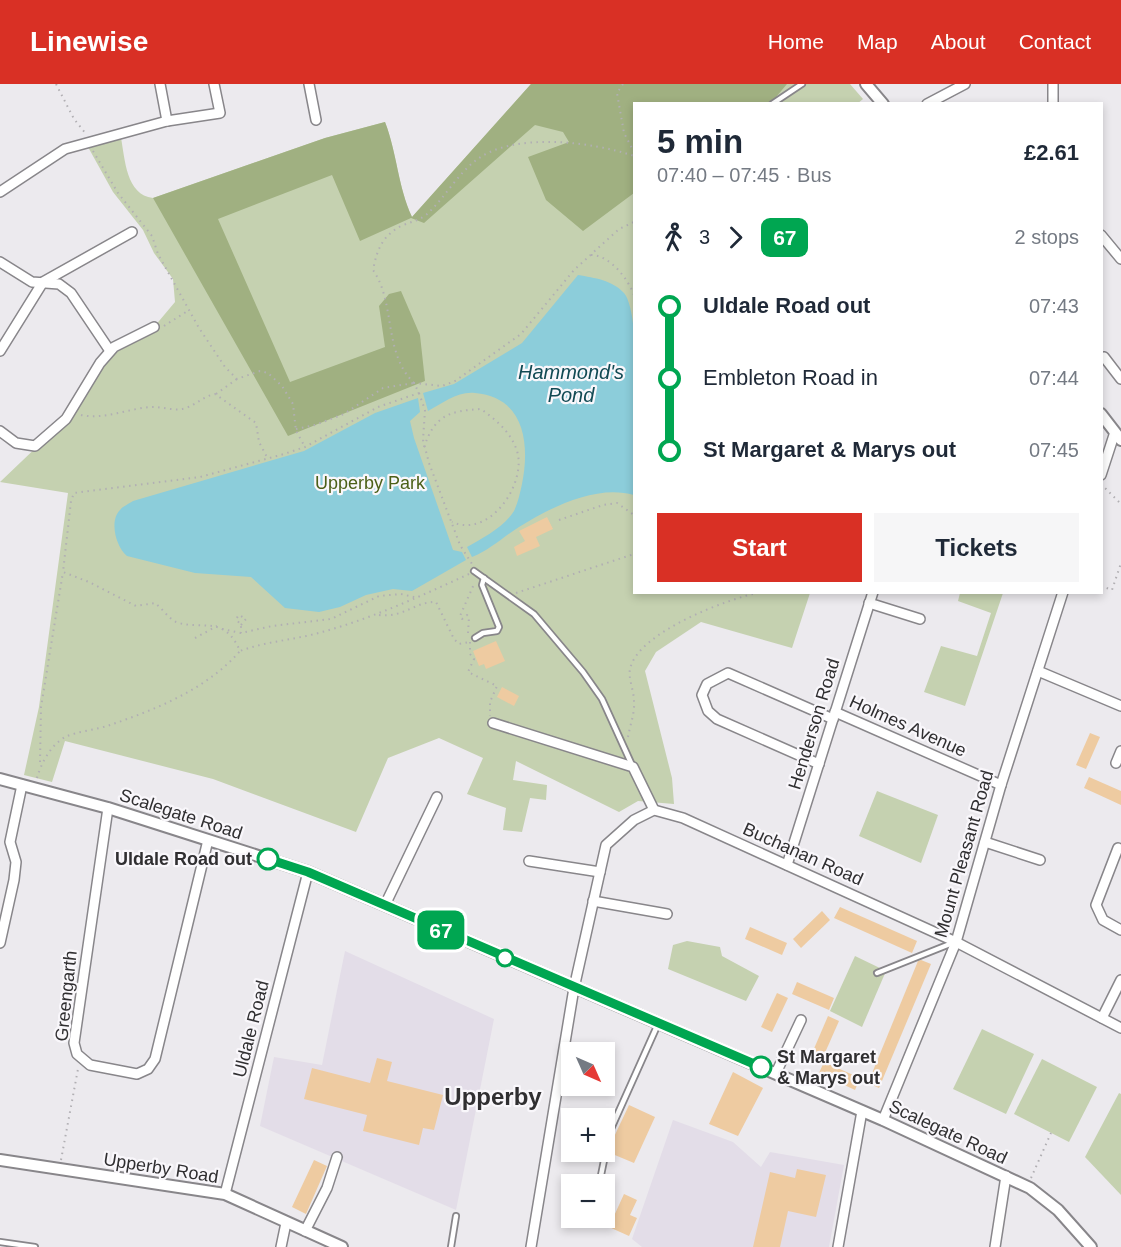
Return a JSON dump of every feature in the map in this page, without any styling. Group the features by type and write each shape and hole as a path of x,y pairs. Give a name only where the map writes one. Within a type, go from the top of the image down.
{"street":[{"path":"160,84 167,121"},
{"path":"0,192 20,176 64,149 89,140 167,121 220,113 214,84"},
{"path":"309,84 316,120"},
{"path":"866,84 881,102"},
{"path":"931,102 965,84"},
{"path":"1053,84 1053,102"},
{"path":"0,351 43,282 132,232"},
{"path":"1103,237 1121,259"},
{"path":"0,262 32,282 59,284 70,293 110,351"},
{"path":"0,431 16,444 34,446 66,419 110,351 155,329"},
{"path":"1104,357 1121,379"},
{"path":"1103,417 1118,436 1103,470"},
{"name":"Henderson Road","path":"787,865 872,594"},
{"name":"Mount Pleasant Road","path":"883,1120 956,942 1001,785 1062,594"},
{"path":"869,603 920,619"},
{"path":"1038,670 1121,706"},
{"name":"Holmes Avenue","path":"819,764 717,719 708,711 702,695 707,684 728,673 1001,785"},
{"path":"493,723 633,767 654,810 634,820 606,845 574,988 531,1247"},
{"path":"1116,763 1121,751"},
{"name":"Scalegate Road","path":"0,779 108,808 308,872 385,905 776,1073 1027,1186 1058,1210 1091,1247"},
{"path":"0,943 13,888 16,862 10,842 22,784"},
{"path":"385,905 437,797"},
{"name":"Greengarth","path":"108,808 74,1043 80,1056 90,1065 137,1074 148,1070 155,1059 208,840"},
{"name":"Buchanan Road","path":"654,810 683,818 956,942 1121,1028"},
{"path":"985,842 1040,860"},
{"path":"1118,848 1096,905 1103,920 1121,930"},
{"path":"529,861 600,872"},
{"name":"Uldale Road","path":"225,1194 308,872"},
{"path":"593,901 667,914"},
{"path":"1102,1018 1121,980"},
{"path":"776,1073 801,1020"},
{"path":"838,1247 862,1111"},
{"path":"305,1231 327,1188 337,1157"},
{"name":"Upperby Road","path":"0,1160 225,1194 342,1247"},
{"path":"994,1247 1006,1176"},
{"path":"282,1247 286,1223"}],"lane":[{"path":"775,102 802,84"},
{"path":"474,572 534,614 589,681 602,699 633,767"},
{"path":"475,638 483,633 497,631 499,627 482,585 484,578"},
{"path":"877,973 956,942"},
{"path":"601,1174 610,1131 658,1024"},
{"path":"451,1247 456,1216"},
{"path":"0,1242 35,1247"}],"path":[{"path":"56,84 118,193 152,236 158,254 189,310 225,367 237,379"},
{"path":"623,84 617,93 624,133 633,152"},
{"path":"493,723 490,720 490,702 497,686 468,672 474,658 470,654 469,617 467,615 462,619 460,616 473,586 474,572 451,522 424,447 425,410 414,383 399,362 387,321 382,283 374,270 378,248 386,237 401,226 420,219 475,160 489,153 538,142 576,142 633,154"},
{"path":"296,429 315,425 344,414 382,388 414,383 442,386 455,381 521,334 574,270 620,230 633,223"},
{"path":"591,255 599,255 614,266 633,292"},
{"path":"155,329 189,310"},
{"path":"75,412 92,417 152,407 174,410 188,408 207,395 216,394 237,379 260,371 268,373 282,386 293,404 296,429 305,447"},
{"path":"35,788 40,764 41,707 74,493 200,477 268,459 305,447 378,407 419,393"},
{"path":"216,394 256,423 259,442 268,459"},
{"path":"424,447 429,433 440,418 458,410 481,408 506,430 516,449 519,460 515,481 496,512 477,526 460,526 451,522"},
{"path":"1103,486 1121,504"},
{"path":"559,520 603,505 617,503 633,514"},
{"path":"507,595 633,554"},
{"path":"1103,587 1112,590 1121,563"},
{"path":"63,572 89,582 136,606 155,603 177,622 217,626 241,633 331,619 379,596 402,594 418,598"},
{"path":"40,764 65,737 110,725 194,690 216,675 240,651 274,640 320,633 375,615 474,572"},
{"path":"631,745 628,735 633,720 634,701 629,671 635,657 669,628 689,616 755,594"},
{"path":"375,615 400,615 436,602 454,639 459,644 469,643 475,638"},
{"path":"241,625 241,633"},
{"path":"195,638 217,626"},
{"path":"222,629 240,651"},
{"path":"59,1169 80,1056"},
{"path":"1027,1186 1051,1133"}],"shaded area":[{"path":"345,951 494,1019 456,1210 260,1126 274,1057 322,1065"},
{"path":"673,1120 733,1142 761,1167 770,1152 844,1165 829,1247 642,1247 632,1239"}],"green space":[{"name":"Upperby Park","path":"531,84 850,84 863,99 859,102 633,102 633,594 810,594 792,648 701,622 656,652 645,671 672,778 674,804 638,801 619,812 516,761 513,780 547,785 546,800 530,798 522,832 503,830 506,808 467,794 483,758 439,738 388,758 356,832 213,779 65,741 52,782 24,775 39,707 68,493 0,482 66,419 100,363 154,327 175,302 173,279 154,253 143,230 113,192 88,147 121,138 128,175 132,183 144,195 153,198 325,138 385,122 407,206 412,217"},
{"path":"531,84 787,84 772,102 633,102 633,194 583,231 546,200 528,157 569,142 563,132 535,125 424,223 411,218 360,241 332,175 218,219 290,382 385,347 379,306 389,294 401,291 420,335 425,381 288,436 153,198 325,138 385,122 407,206 412,217"},
{"path":"960,594 1003,594 965,706 924,692 941,646 977,656 991,613 958,601"},
{"path":"877,791 938,815 921,863 859,836"},
{"path":"687,941 720,947 722,956 759,976 746,1001 668,969 673,945"},
{"path":"855,956 886,971 862,1027 830,1011"},
{"path":"982,1029 1034,1054 1006,1114 953,1089"},
{"path":"1042,1059 1097,1087 1069,1142 1014,1114"},
{"path":"1119,1093 1121,1094 1121,1195 1085,1157"}],"water":[{"name":"Hammond's Pond","path":"578,275 603,280 624,293 633,324 633,495 620,492 605,493 575,499 532,519 472,557 467,547 499,527 510,517 517,505 525,454 520,425 514,413 505,403 492,396 475,393 463,394 428,411 423,393 454,384 522,343"},
{"path":"418,398 420,412 410,421 414,438 453,550 462,552 466,560 412,591 393,589 366,595 340,607 319,612 285,608 251,577 195,573 127,556 120,547 115,534 115,521 121,509 133,501 304,451 375,413"}],"building":[{"path":"547,517 553,529 536,537 540,546 517,556 514,547 525,541 519,531"},
{"path":"496,641 505,661 486,669 484,664 479,666 473,651"},
{"path":"502,687 519,696 514,706 497,697"},
{"path":"1090,733 1100,737 1086,769 1076,765"},
{"path":"1089,777 1121,791 1121,805 1084,788"},
{"path":"840,907 917,941 912,953 834,918"},
{"path":"822,911 830,920 801,948 793,939"},
{"path":"750,927 787,943 782,955 745,939"},
{"path":"918,961 931,964 879,1088 868,1083"},
{"path":"797,982 834,998 829,1010 792,994"},
{"path":"777,993 788,998 772,1032 761,1027"},
{"path":"828,1016 839,1021 824,1055 813,1051"},
{"path":"377,1058 392,1062 387,1081 443,1095 434,1130 423,1128 419,1145 363,1131 367,1115 304,1099 312,1068 370,1083"},
{"path":"824,1062 860,1078 855,1090 819,1073"},
{"path":"733,1072 763,1088 738,1136 709,1124"},
{"path":"629,1105 655,1117 634,1163 615,1155 615,1135"},
{"path":"314,1160 327,1166 306,1214 292,1207"},
{"path":"797,1169 826,1175 816,1217 788,1211 780,1247 753,1247 770,1172 795,1178"},
{"path":"624,1194 637,1200 630,1215 637,1218 629,1236 611,1228 615,1228 615,1214"}],"bus line":[{"name":"67","path":"268,859 308,872 761,1067"}],"place":[{"name":"Uldale Road out","path":"268,859"},
{"name":"St Margaret & Marys out","path":"761,1067"}],"district":[{"name":"Upperby","path":"493,1097"}]}
